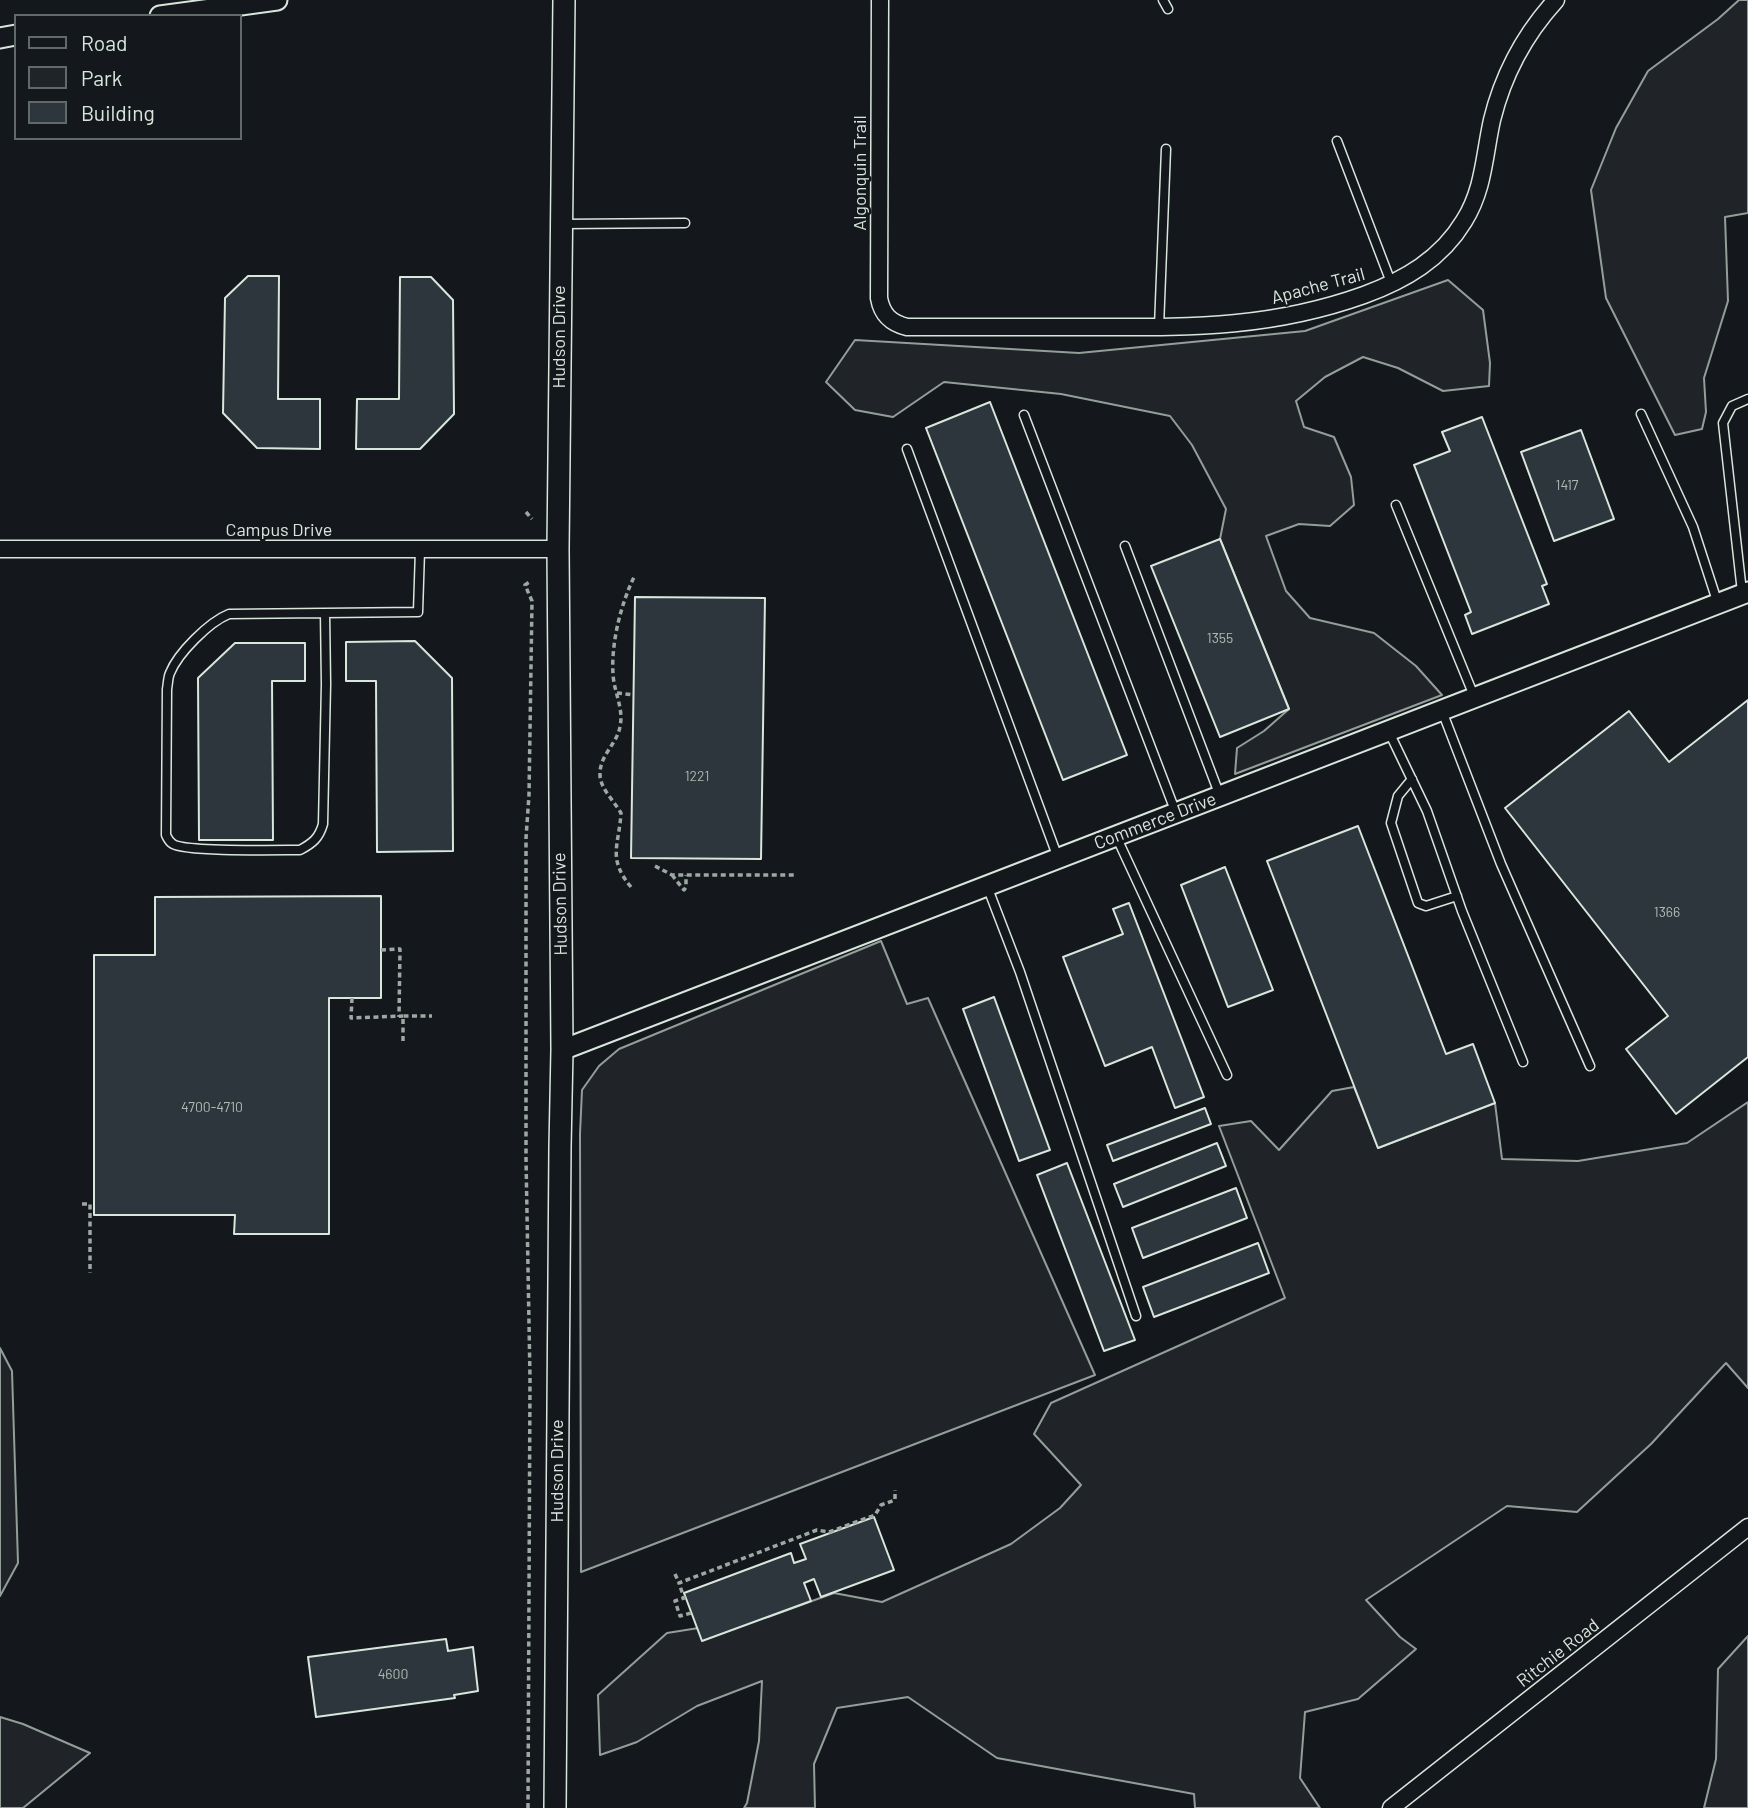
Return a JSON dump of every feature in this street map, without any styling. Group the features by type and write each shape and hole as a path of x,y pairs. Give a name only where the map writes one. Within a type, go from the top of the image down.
{"main road":[{"name":"Hudson Drive","path":"555,1808 559,1147 562,1051 558,550 564,0"}],"street":[{"path":"175,14 277,0"},
{"name":"Algonquin Trail","path":"880,0 879,298 880,306 889,320 912,327"},
{"name":"Apache Trail","path":"912,327 1218,326 1295,316 1392,285 1440,252 1464,222 1473,206 1483,176 1491,123 1503,85 1521,46 1556,0"},
{"name":"Campus Drive","path":"0,549 558,550"},
{"name":"Commerce Drive","path":"562,1051 1745,594"},
{"name":"Ritchie Road","path":"1391,1808 1748,1527"}],"lane":[{"path":"1163,0 1168,9"},
{"path":"1337,141 1392,285"},
{"path":"1159,327 1166,149"},
{"path":"560,224 684,223"},
{"path":"1745,594 1723,423 1732,406 1748,399"},
{"path":"1641,414 1693,527 1718,604"},
{"path":"1024,415 1176,813"},
{"path":"907,449 1058,858"},
{"path":"1396,505 1475,699"},
{"path":"1125,546 1220,796"},
{"path":"325,613 323,824 319,836 312,844 300,850 201,848 171,843 166,835 167,689 169,674 177,660 208,626 229,614 418,612 420,550"},
{"path":"1442,711 1500,864 1590,1066"},
{"path":"1389,732 1427,811 1457,896 1523,1062"},
{"path":"1412,779 1398,796 1391,823 1418,903 1426,906 1457,896"},
{"path":"1116,836 1227,1075"},
{"path":"987,886 1020,972 1136,1316"}],"path":[{"path":"526,512 532,519"},
{"path":"631,887 617,861 615,845 621,813 600,779 602,757 620,731 622,713 613,677 613,655 626,595 635,575"},
{"path":"528,1808 530,1378 526,1158 526,838 532,601 525,584 531,581"},
{"path":"617,693 634,695"},
{"path":"655,866 672,875 684,890 686,875"},
{"path":"672,875 794,875"},
{"path":"381,950 400,949 403,1041"},
{"path":"352,998 351,1018 432,1016"},
{"path":"82,1204 90,1204 89,1273"},
{"path":"679,1583 817,1530 829,1532 875,1515 881,1505 895,1500 895,1490"},
{"path":"676,1574 684,1598 675,1601 680,1616 691,1613"}],"green space":[{"path":"1739,0 1748,0 1748,213 1725,217 1728,301 1704,378 1706,412 1702,429 1675,435 1606,298 1591,190 1616,128 1648,71"},
{"path":"1448,280 1483,310 1490,363 1489,386 1443,391 1398,368 1363,357 1325,377 1296,401 1304,427 1334,437 1351,477 1354,505 1330,526 1299,524 1266,536 1286,591 1310,618 1374,633 1416,666 1442,695 1235,774 1237,748 1264,731 1289,709 1220,539 1226,509 1192,445 1170,416 1061,394 944,382 893,417 855,410 826,382 855,340 1079,353 1305,331"},
{"path":"881,941 907,1004 928,998 1095,1375 581,1572 582,1090 599,1066 619,1049"},
{"path":"1354,1087 1378,1148 1495,1103 1502,1159 1578,1161 1687,1143 1748,1102 1748,1388 1726,1363 1651,1444 1577,1512 1507,1506 1366,1600 1400,1637 1416,1649 1358,1699 1305,1712 1300,1778 1320,1808 1195,1808 1194,1794 997,1758 908,1697 837,1708 814,1764 815,1808 744,1808 759,1741 762,1681 697,1706 637,1742 600,1755 598,1695 667,1633 768,1617 834,1593 882,1602 1011,1544 1060,1508 1081,1485 1034,1434 1051,1403 1285,1298 1219,1126 1251,1121 1279,1150 1332,1091"},
{"path":"0,1348 12,1371 18,1563 0,1596"},
{"path":"1748,1636 1748,1808 1704,1808 1716,1759 1718,1669"},
{"path":"0,1717 90,1753 23,1808 0,1808"}],"building":[{"path":"248,276 279,276 278,399 320,399 320,449 257,448 223,413 225,298"},
{"path":"400,277 431,277 453,300 454,414 420,449 356,449 357,399 399,399"},
{"path":"990,402 1127,755 1063,780 926,428"},
{"path":"1482,417 1547,584 1542,586 1549,604 1472,634 1465,615 1471,612 1414,465 1450,451 1442,432"},
{"path":"1581,430 1614,519 1554,541 1521,452"},
{"path":"1220,539 1289,709 1220,737 1151,566"},
{"path":"635,597 765,598 761,859 631,858"},
{"path":"415,641 452,678 453,851 377,852 376,681 346,681 346,642"},
{"path":"235,643 305,643 305,681 272,681 273,840 199,840 198,678"},
{"path":"1748,700 1748,1057 1676,1114 1626,1049 1668,1016 1505,808 1629,711 1669,762"},
{"path":"1358,826 1446,1054 1473,1044 1495,1103 1378,1148 1267,861"},
{"path":"1225,867 1273,990 1228,1007 1181,885"},
{"path":"381,896 381,998 329,998 329,1234 234,1234 235,1215 94,1215 94,955 155,955 155,897"},
{"path":"1129,903 1204,1097 1175,1108 1152,1047 1105,1066 1063,957 1123,934 1113,909"},
{"path":"994,997 1050,1150 1019,1161 963,1009"},
{"path":"1205,1108 1211,1124 1113,1161 1107,1145"},
{"path":"1217,1143 1226,1166 1123,1207 1114,1184"},
{"path":"1067,1163 1135,1340 1104,1351 1037,1175"},
{"path":"1236,1188 1247,1218 1143,1258 1132,1228"},
{"path":"1258,1243 1269,1273 1154,1317 1143,1287"},
{"path":"874,1517 894,1570 821,1597 814,1579 804,1583 811,1601 702,1641 684,1593 791,1553 794,1563 806,1559 800,1544"},
{"path":"446,1639 448,1651 473,1647 478,1691 454,1695 455,1698 316,1717 308,1657"}]}
